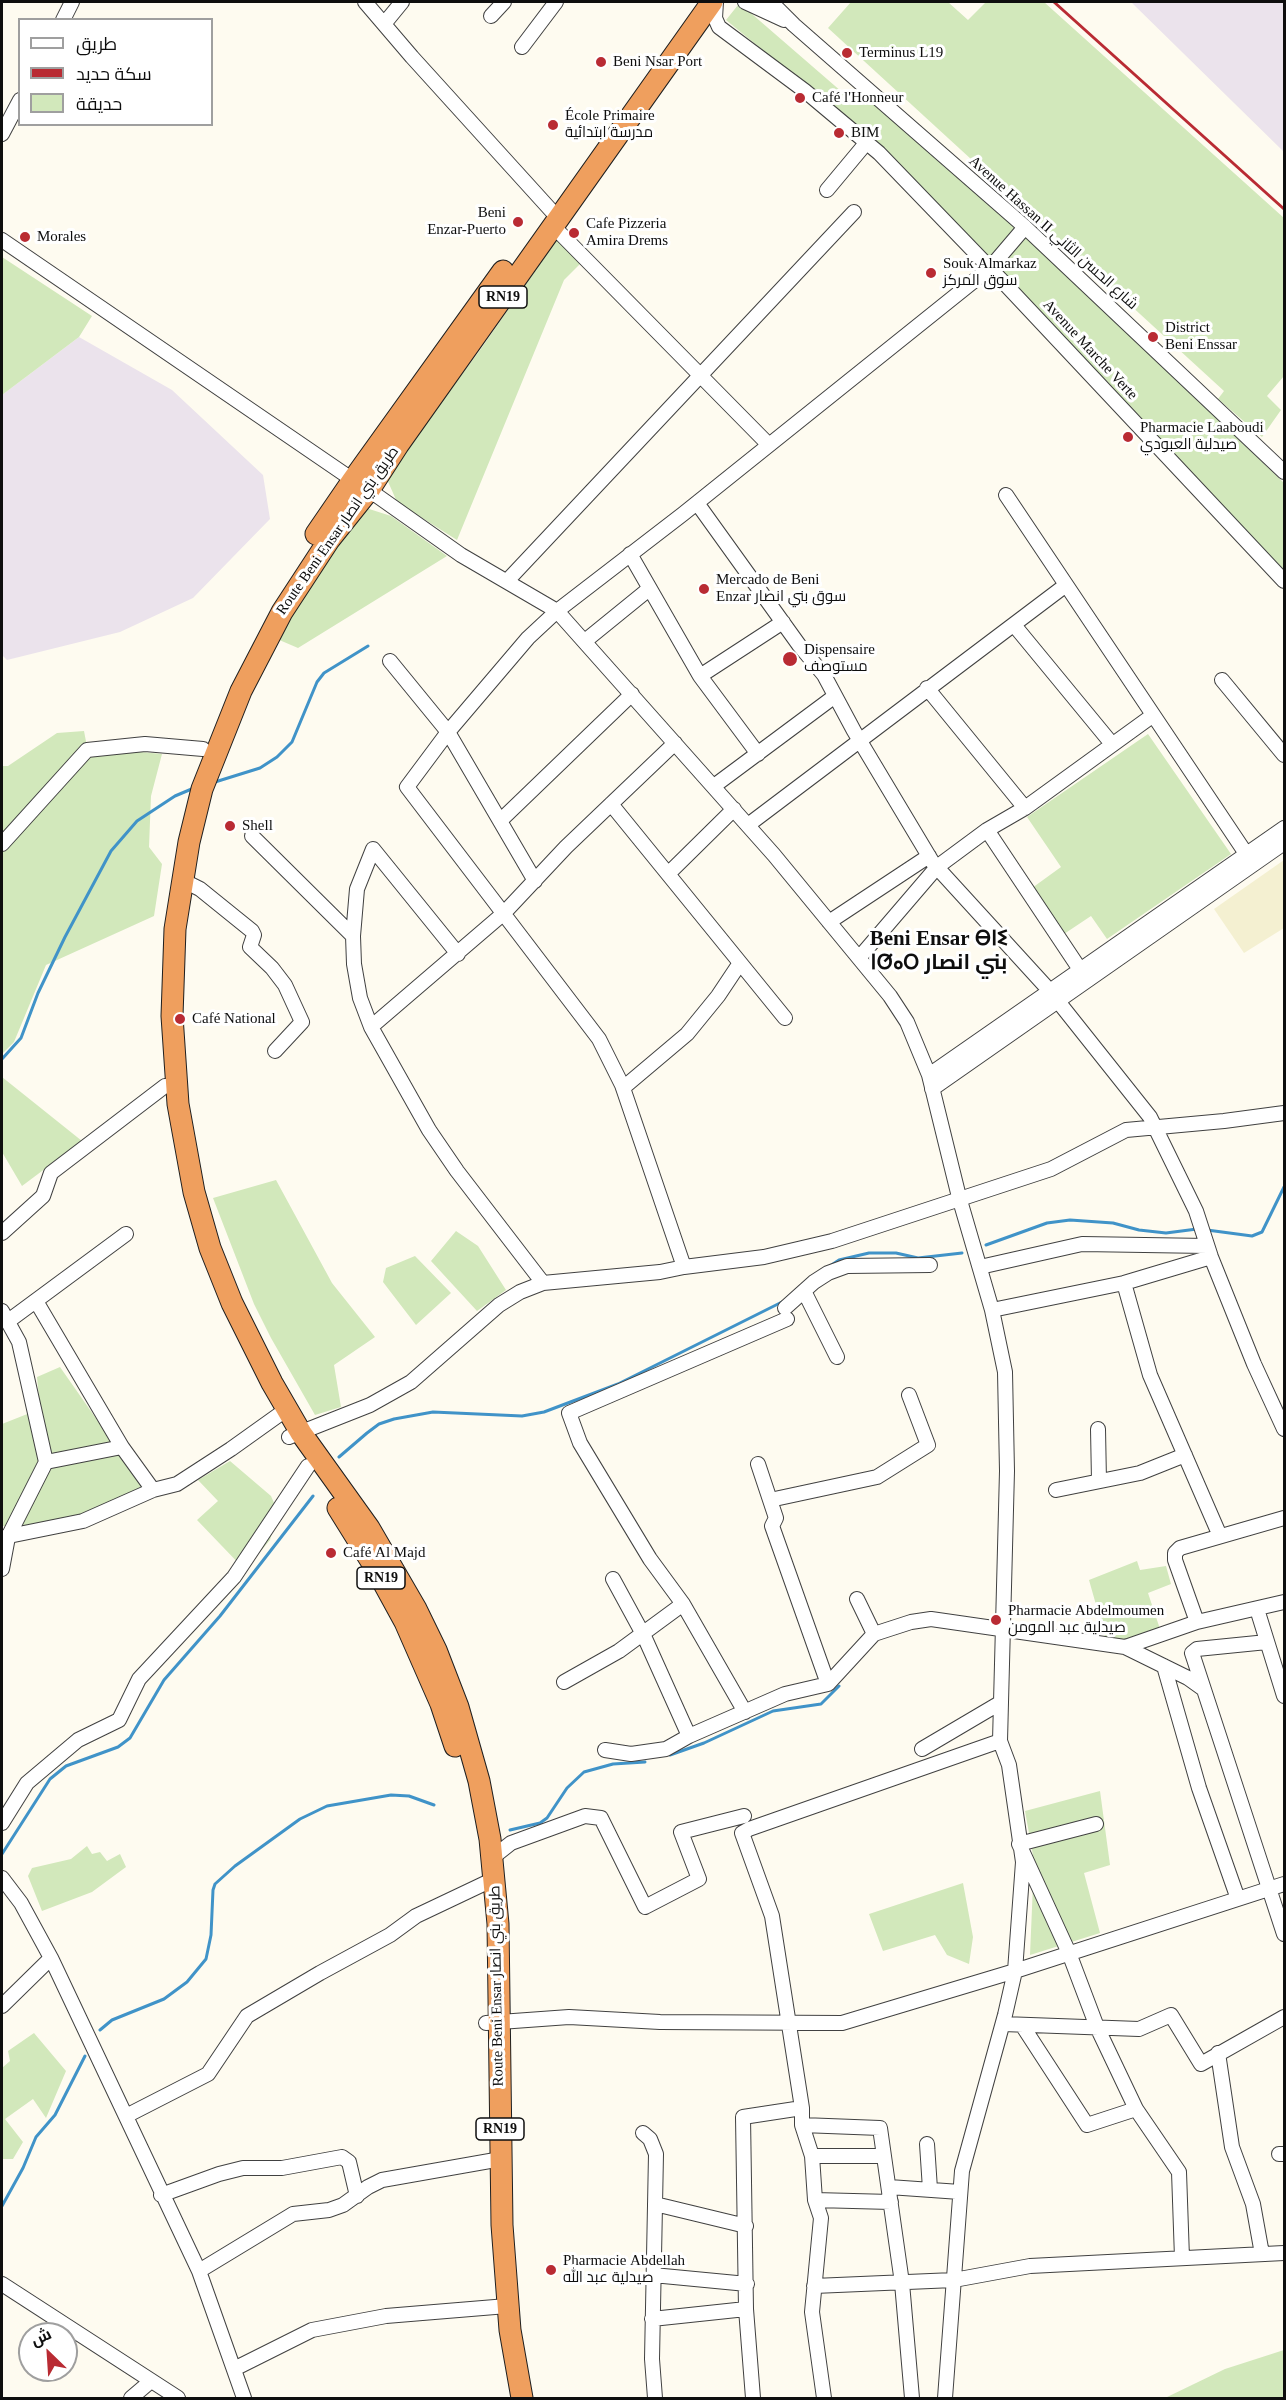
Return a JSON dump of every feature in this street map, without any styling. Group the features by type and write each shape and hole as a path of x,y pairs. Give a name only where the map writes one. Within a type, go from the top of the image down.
{"highway":[{"name":"Route Beni Ensar طريق بني انصار","path":"509,2398 500,2306 488,2221 494,2161 492,2023 486,1953 489,1874 474,1761 458,1707 405,1622 345,1518 308,1466 295,1435 229,1330 205,1269 178,1174 165,1086 161,1012 164,938 173,865 200,774 282,612 329,540 361,484 653,74 688,17 692,2"},
{"name":"Route Beni Ensar طريق بني انصار","path":"653,74 713,2"},
{"path":"713,2 722,2"},
{"name":"Route Beni Ensar طريق بني انصار","path":"200,774 182,880 174,950 172,1016 177,1093 184,1147 201,1219 220,1276 282,1413"},
{"name":"Route Beni Ensar طريق بني انصار","path":"295,1435 369,1528 416,1609 435,1670"},
{"name":"Route Beni Ensar طريق بني انصار","path":"500,2306 522,2398"}],"street":[{"path":"64,18 72,2"},
{"path":"365,2 612,283 769,445"},
{"path":"384,24 402,2"},
{"path":"491,16 504,2"},
{"path":"522,47 556,2"},
{"name":"Avenue Marche Verte","path":"713,2 719,27 805,91 867,142 990,268 1284,581"},
{"name":"Avenue Hassan II شارع الحسن الثاني","path":"745,2 794,25"},
{"name":"Avenue Hassan II شارع الحسن الثاني","path":"771,2 794,25 1025,227 1284,472"},
{"path":"2,134 18,104"},
{"path":"827,190 867,142"},
{"path":"507,581 854,212"},
{"path":"684,1267 623,1088 598,1039 407,787 448,732 528,638 557,611 697,503 990,268 1025,227"},
{"path":"2,240 361,484 460,555 557,611 748,825 890,996 907,1022 931,1082 959,1197 992,1310 1005,1372 1007,1471 1001,1630 1000,1741 1009,1765 1023,1862 1015,1971 1003,2024 962,2171 945,2398"},
{"path":"1006,495 1250,860"},
{"path":"697,503 824,675 859,739 933,862 1053,996 1155,1127 1202,1225 1208,1247 1254,1364 1284,1429"},
{"path":"630,554 649,589 676,624 700,676 758,754"},
{"path":"748,825 1066,585"},
{"path":"585,641 649,589"},
{"path":"700,676 783,622"},
{"path":"1014,625 1112,744"},
{"path":"390,660 448,732 535,881"},
{"path":"1222,680 1284,755"},
{"path":"927,688 1025,808"},
{"path":"500,821 632,694"},
{"path":"714,786 835,696"},
{"path":"829,921 1025,808 1152,716"},
{"path":"371,1027 504,913 611,804 675,743"},
{"path":"2,844 87,750 145,744 200,774"},
{"path":"611,804 785,1018"},
{"path":"668,874 734,810"},
{"path":"931,1082 1250,860 1284,828"},
{"path":"987,830 1081,971"},
{"path":"252,836 353,936"},
{"path":"1053,996 1081,971 1250,860 1284,843"},
{"path":"458,954 373,849 357,889 353,936 354,964 360,998 371,1027 429,1130 457,1171 543,1283"},
{"path":"859,958 933,862"},
{"path":"182,880 201,889 252,930 254,935 250,947 272,968 285,985 302,1022 275,1051"},
{"path":"623,1088 687,1034 718,996 740,963"},
{"path":"2,1233 43,1196 51,1173 165,1086"},
{"path":"295,1435 370,1405 411,1382 500,1305 520,1292 543,1283 660,1272 764,1257 832,1241 959,1197 1051,1169 1126,1130 1284,1113"},
{"path":"2,1569 5,1537 46,1462 19,1342 4,1316 36,1301 126,1234"},
{"path":"980,1268 1082,1245 1208,1247"},
{"path":"992,1310 1124,1284 1208,1247"},
{"path":"745,1712 682,1604 650,1559 585,1451 569,1413 786,1314 804,1291 828,1273 847,1266 930,1265"},
{"path":"1124,1284 1150,1375 1220,1536"},
{"path":"804,1291 837,1357"},
{"path":"36,1301 122,1447 153,1490"},
{"path":"770,1500 877,1477 928,1445 909,1395"},
{"path":"5,1537 83,1521 153,1490 177,1484 282,1413"},
{"path":"1098,1429 1099,1481"},
{"path":"46,1462 122,1447"},
{"path":"1056,1490 1140,1473 1185,1455"},
{"path":"758,1464 776,1518 772,1526 828,1684"},
{"path":"2,1823 27,1783 78,1740 119,1720 139,1679 234,1577 308,1466"},
{"path":"1197,1622 1175,1560 1175,1554 1180,1548 1284,1518"},
{"path":"613,1579 643,1634 689,1736"},
{"path":"857,1599 874,1634"},
{"path":"1125,1647 1197,1622 1284,1602"},
{"path":"564,1682 620,1651 682,1604"},
{"path":"1257,1609 1284,1696"},
{"path":"605,1750 631,1754 666,1749 689,1736 784,1695 828,1684 874,1634 911,1622 931,1619 1125,1647 1188,1678 1202,1688"},
{"path":"1267,1642 1193,1650 1192,1653 1284,1934"},
{"path":"1164,1666 1199,1788 1238,1899"},
{"path":"922,1749 1000,1703"},
{"path":"824,2398 812,2312 821,2218 815,2200 812,2156 802,2125 802,2108 772,1916 742,1833 749,1828 1000,1741"},
{"path":"126,2116 208,2074 247,2016 390,1935 416,1916 489,1874 511,1843 585,1816 601,1818 645,1906 699,1879 681,1832 744,1816"},
{"path":"1019,1844 1096,1824"},
{"path":"1019,1844 1070,1953 1097,2027 1136,2109 1179,2172 1182,2258"},
{"path":"2,1878 21,1903 51,1958 161,2195 199,2271 244,2398"},
{"path":"492,2023 569,2017 660,2022 842,2023 1015,1971 1284,1884"},
{"path":"2,2006 51,1958"},
{"path":"1003,2024 1138,2029 1171,2015 1201,2064 1284,2017"},
{"path":"1022,2025 1086,2125 1136,2109"},
{"path":"1218,2053 1232,2147 1253,2204 1262,2254"},
{"path":"753,2398 746,2309 744,2117 802,2108"},
{"path":"802,2125 880,2128 902,2283 912,2398"},
{"path":"644,2133 650,2139 656,2154 652,2319 655,2398"},
{"path":"927,2144 930,2189"},
{"path":"812,2156 884,2156"},
{"path":"161,2195 219,2174 243,2168 282,2168 342,2157 349,2162 357,2196"},
{"path":"199,2271 293,2214 334,2208 390,2178 494,2161"},
{"path":"889,2187 960,2192"},
{"path":"815,2200 891,2202"},
{"path":"655,2204 746,2226"},
{"path":"814,2286 954,2280 1030,2266 1284,2253"},
{"path":"653,2275 747,2284"},
{"path":"2,2284 178,2398"},
{"path":"234,2370 312,2330 386,2316 500,2306"},
{"path":"652,2319 746,2309"},
{"path":"131,2398 151,2381"}],"shaded area":[{"path":"1131,2 1284,2 1284,152"},
{"path":"79,337 172,390 263,475 270,519 193,598 120,632 7,660 2,655 2,395"},
{"path":"1284,860 1284,928 1244,953 1214,909"}],"green space":[{"path":"851,2 948,2 968,20 986,2 1044,2 1284,218 1284,376 1267,396 1281,410 1262,437 1218,399 1224,391 828,28"},
{"path":"738,5 745,8 857,105 866,96 1019,228 991,261 866,135 726,20"},
{"path":"1025,235 1284,483 1284,572 998,267"},
{"path":"558,238 580,264 564,280 457,540 397,502 386,477 480,350"},
{"path":"2,257 92,316 79,337 2,395"},
{"path":"363,507 391,516 447,556 298,648 277,639"},
{"path":"84,731 89,757 121,750 162,754 151,796 149,847 162,864 154,916 46,965 14,1042 2,1054 2,766 8,766 57,733"},
{"path":"1148,734 1231,854 1107,939 1091,916 1064,934 1032,888 1061,867 1027,817"},
{"path":"2,1077 82,1141 22,1186 2,1152"},
{"path":"276,1180 332,1283 375,1337 334,1365 341,1407 315,1415 254,1304 213,1198"},
{"path":"456,1231 478,1246 506,1290 477,1311 431,1261"},
{"path":"415,1256 451,1293 416,1325 383,1282 386,1268"},
{"path":"60,1367 144,1487 84,1514 21,1527 2,1526 2,1424 40,1409 37,1377"},
{"path":"230,1461 271,1496 278,1512 270,1540 245,1570 197,1520 218,1501 198,1480"},
{"path":"1137,1561 1140,1570 1166,1566 1171,1584 1148,1593 1160,1629 1123,1641 1106,1640 1089,1580"},
{"path":"1100,1791 1110,1865 1084,1873 1100,1933 1030,1955 1034,1861 1025,1811"},
{"path":"87,1846 92,1854 100,1852 107,1861 120,1854 126,1867 92,1892 42,1911 28,1876 32,1868 71,1859"},
{"path":"963,1883 973,1937 969,1964 947,1955 935,1935 883,1951 869,1914"},
{"path":"34,2033 66,2071 46,2118 33,2099 5,2119 23,2142 13,2159 2,2159 2,2068 10,2061 8,2051"},
{"path":"1284,2350 1284,2398 1165,2398 1225,2369"}],"waterway":[{"path":"215,782 260,768 277,757 292,742 317,682 324,673 368,646"},
{"path":"2,1059 21,1038 38,993 111,851 137,821 175,796 194,788"},
{"path":"1207,1230 1252,1236 1262,1232 1284,1187"},
{"path":"986,1245 1047,1223 1070,1220 1113,1223 1139,1230 1166,1233 1197,1229"},
{"path":"830,1266 839,1260 869,1253 896,1253 918,1258 962,1253"},
{"path":"339,1457 379,1424 394,1419 433,1412 522,1416 544,1412 618,1384 784,1301"},
{"path":"2,1854 50,1779 66,1766 118,1747 130,1738 164,1680 220,1616 313,1496"},
{"path":"670,1755 704,1743 773,1711 821,1704 839,1686"},
{"path":"510,1830 540,1823 547,1818 567,1788 584,1772 613,1764 645,1762"},
{"path":"100,2030 112,2020 164,1999 187,1982 206,1959 211,1935 215,1884 235,1866 300,1819 327,1806 391,1795 409,1796 434,1805"},
{"path":"2,2206 23,2168 36,2137 55,2115 85,2056"}],"railway":[{"path":"1054,2 1284,209"}],"place":[{"name":"Terminus L19","path":"847,53"},
{"name":"Beni Nsar Port","path":"601,62"},
{"name":"Café l'Honneur","path":"800,98"},
{"name":"École Primaire مدرسة ابتدائية","path":"553,125"},
{"name":"BIM","path":"839,133"},
{"name":"Beni Enzar-Puerto","path":"518,222"},
{"name":"Cafe Pizzeria Amira Drems","path":"574,233"},
{"name":"Morales","path":"25,237"},
{"name":"Souk Almarkaz سوق المركز","path":"931,273"},
{"name":"District Beni Enssar","path":"1153,337"},
{"name":"Pharmacie Laaboudi صيدلية العبودي","path":"1128,437"},
{"name":"Mercado de Beni Enzar سوق بني انصار","path":"704,589"},
{"name":"Dispensaire مستوصف","path":"790,659"},
{"name":"Shell","path":"230,826"},
{"name":"Café National","path":"180,1019"},
{"name":"Café Al Majd","path":"331,1553"},
{"name":"Pharmacie Abdelmoumen صيدلية عبد المومن","path":"996,1620"},
{"name":"Pharmacie Abdellah صيدلية عبد الله","path":"551,2270"}],"district":[{"name":"Beni Ensar ⴱⵏⵉ ⵏⵚⴰⵔ بني انصار","path":"939,952"}]}
